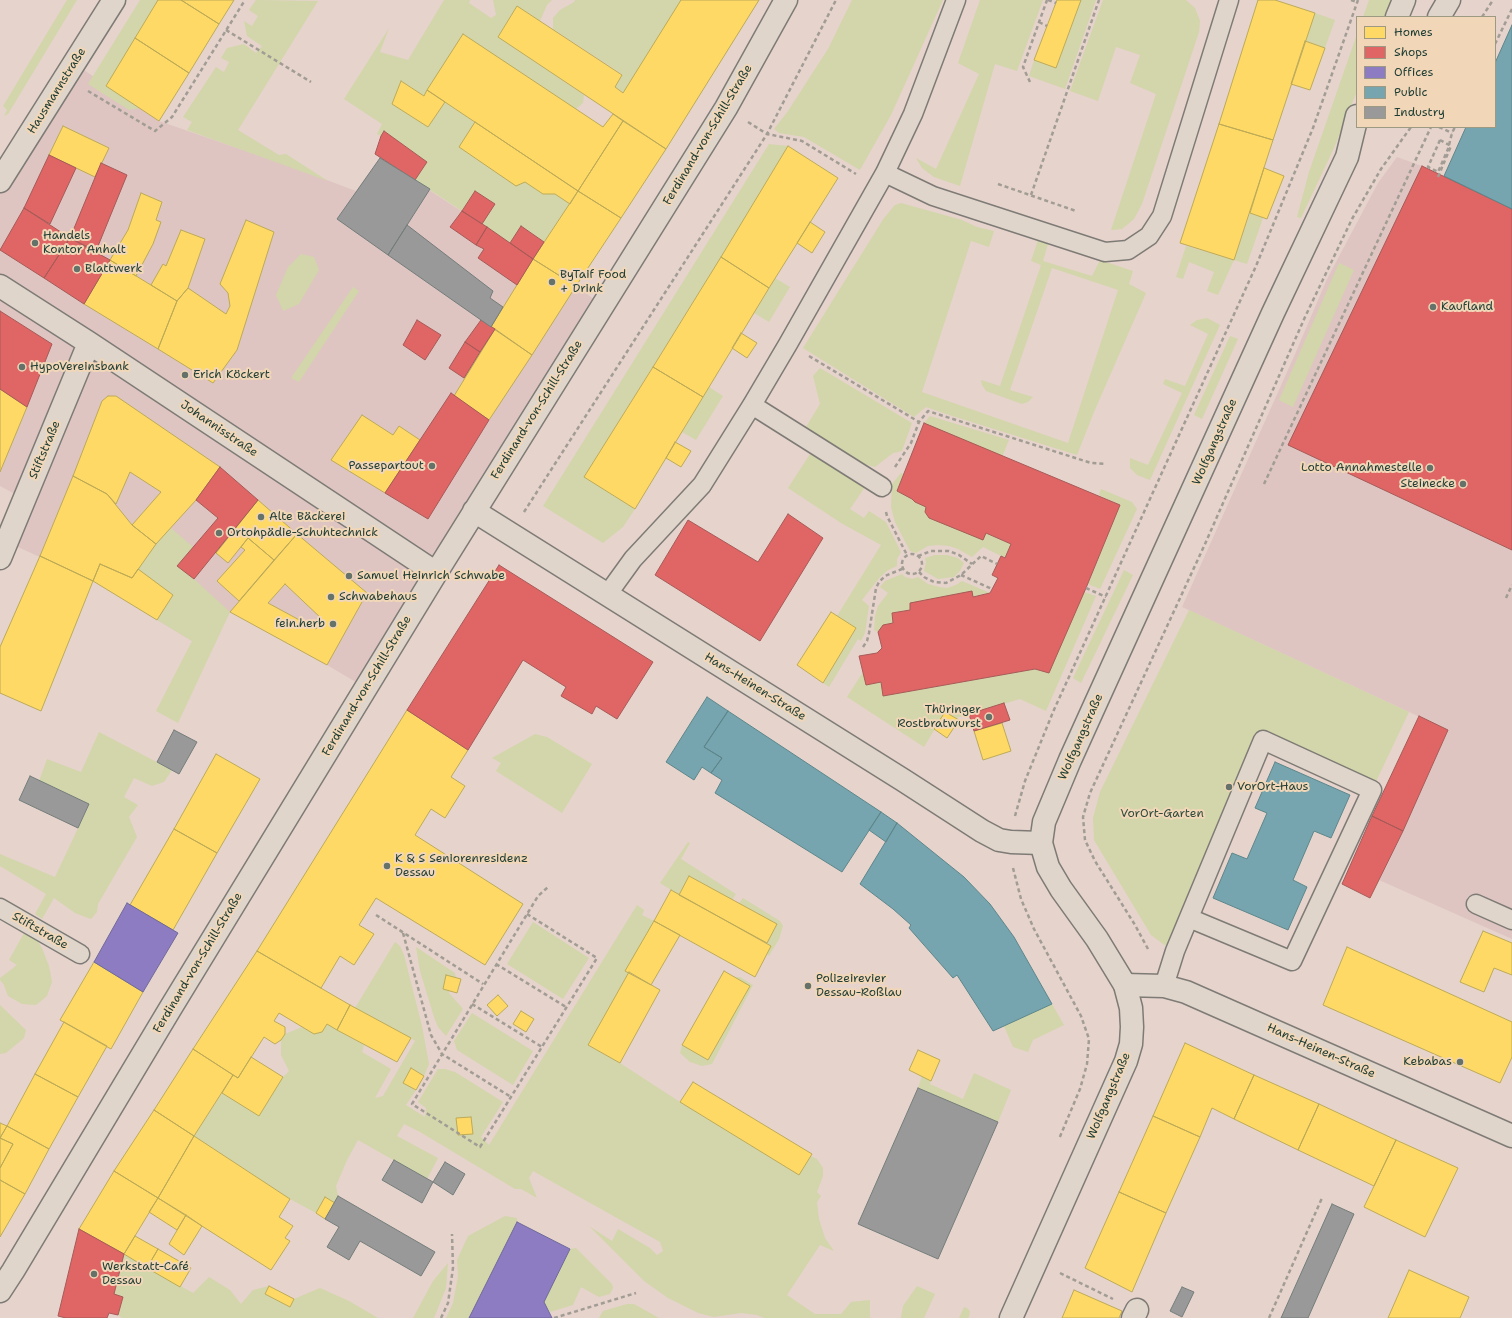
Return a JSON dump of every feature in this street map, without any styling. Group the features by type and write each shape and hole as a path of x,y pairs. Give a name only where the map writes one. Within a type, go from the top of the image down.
{"street":[{"name":"Hausmannstraße","path":"0,181 114,0"},
{"name":"Ferdinand-von-Schill-Straße","path":"0,1291 14,1271 166,1015 474,511 726,108 786,0"},
{"path":"1397,16 1404,0"},
{"path":"1440,16 1448,0"},
{"name":"Wolfgangstraße","path":"1011,1318 1128,1056 1131,1044 1131,1008 1126,985 1097,939 1061,889 1048,867 1041,843 1044,822 1070,760 1273,313 1346,157 1356,120"},
{"name":"Wolfgangstraße","path":"1346,157 1369,128"},
{"name":"Johannisstraße","path":"0,286 89,343 436,573"},
{"name":"Stiftstraße","path":"0,558 89,343"},
{"name":"Hans-Heinen-Straße","path":"474,511 897,776 982,831 999,840 1041,843"},
{"name":"Hans-Heinen-Straße","path":"1126,985 1164,986 1186,992 1512,1136"}],"lane":[{"path":"607,595 633,559 702,485 788,344 882,180 913,114 956,0"},
{"path":"882,180 1105,252 1128,250 1148,236 1162,216 1229,0"},
{"path":"752,405 882,487"},
{"path":"1164,986 1176,950 1189,918 1263,740 1372,790 1292,961 1189,918"},
{"path":"1476,904 1512,920"},
{"name":"Stiftstraße","path":"0,908 80,954"}],"path":[{"path":"65,78 155,131 172,117 245,0"},
{"path":"510,534 767,134 836,0"},
{"path":"1030,82 1023,67 1048,0 1056,3"},
{"path":"1031,195 1099,0"},
{"path":"1256,266 1313,128 1357,1 1351,0"},
{"path":"1483,16 1493,0"},
{"path":"1496,42 1512,9"},
{"path":"1039,22 1047,26"},
{"path":"226,30 311,82"},
{"path":"726,108 767,134 802,141 882,180"},
{"path":"1164,986 1144,940 1085,840 1083,817 1090,794 1205,544 1305,318 1352,219 1381,169 1410,128"},
{"path":"1264,484 1431,128"},
{"path":"1442,128 1452,134"},
{"path":"1438,177 1451,146 1440,140 1428,167 1438,172 1448,148 1452,134 1455,128"},
{"path":"998,184 1076,211"},
{"path":"788,344 919,422"},
{"path":"907,555 887,516 882,487 911,443 919,422 928,411 1091,463 1106,464"},
{"path":"918,556 922,564 919,572 911,575 907,574 902,569 902,559 907,555 914,554 918,556 931,551 949,551 959,555 972,564"},
{"path":"919,572 924,577 934,582 946,583 962,575 981,556 997,564"},
{"path":"863,647 867,641 869,633 876,588 885,576 902,569"},
{"path":"962,575 992,589"},
{"path":"1506,598 1512,585"},
{"path":"1086,588 1106,597"},
{"path":"527,914 597,958 480,1147 412,1104 496,964 538,896 548,887"},
{"path":"376,915 484,984"},
{"path":"403,933 431,1035 442,1054 512,1097"},
{"path":"496,964 566,1007"},
{"path":"472,1004 542,1047"},
{"path":"1269,1318 1322,1198"},
{"path":"441,1318 448,1303 453,1268 452,1234"},
{"path":"1037,1261 1135,1314"},
{"path":"554,1318 636,1293"}],"shaded area":[{"path":"78,66 159,121 295,168 356,191 380,158 576,286 607,309 371,691 231,612 192,641 93,581 0,539 15,494 0,486 0,193"},
{"path":"1397,157 1422,166 1512,209 1512,939 1379,880 1448,730 1182,607 1327,279 1378,183"}],"green space":[{"path":"67,0 77,0 8,114 4,116 7,110 3,106"},
{"path":"140,0 158,0 106,86 140,108 129,110 88,84"},
{"path":"256,0 318,1 238,130 279,155 286,154 328,181 187,130 192,122 183,117 216,67 224,72 229,62 221,58 227,48 244,44 256,53 262,46 247,36 244,21 252,26 258,16 249,10"},
{"path":"444,0 470,0 469,3 491,18 496,15 493,0 552,0 547,5 540,21 517,6 498,37 584,95 583,103 576,109 463,35 424,96 401,81 392,104 428,127 445,102 475,122 515,185 525,182 543,194 555,194 570,204 544,242 521,226 510,243 482,224 495,204 475,191 462,211 415,180 427,162 384,131 381,136 377,134 382,124 344,99 389,28 380,52 408,60"},
{"path":"575,0 681,0 623,93 615,87 622,74 553,29 553,18 560,10"},
{"path":"852,0 943,0 891,115 860,170 804,137 779,133 774,129 788,111 828,49"},
{"path":"980,0 1043,0 1017,71 995,64 960,186 934,177 922,168 916,158 936,169 979,74 958,63"},
{"path":"1081,0 1096,0 1065,89 1029,76 1034,60 1056,68"},
{"path":"1103,0 1186,0 1195,8 1200,21 1199,32 1142,204 1134,219 1122,229 1111,230 1156,94 1130,83 1140,55 1116,47 1098,101 1070,91"},
{"path":"1369,0 1392,0 1385,16 1363,16"},
{"path":"1315,13 1335,20 1325,48 1305,41"},
{"path":"1356,37 1356,93 1334,148 1301,218 1297,217 1309,172"},
{"path":"769,144 788,146 721,257 584,477 635,509 623,527 603,543 543,506"},
{"path":"901,203 962,220 977,227 994,231 989,247 971,241 922,392 1068,443 1118,290 1052,268 1010,390 1033,397 1028,402 1022,404 986,391 981,380 1000,386 1041,265 1031,261 1038,240 1048,244 1043,261 1092,276 1100,260 1133,271 1129,284 1146,293 1094,412 1077,455 926,407 914,417 803,348 884,218 895,205"},
{"path":"1250,213 1263,218 1247,264 1234,260"},
{"path":"1186,246 1234,260 1218,295 1207,291 1214,272 1189,262 1183,279 1176,277"},
{"path":"301,254 314,257 319,270 299,304 283,311 276,295 288,267"},
{"path":"1339,263 1354,270 1293,407 1279,400"},
{"path":"775,278 790,287 769,322 754,313"},
{"path":"353,287 359,291 299,382 291,378"},
{"path":"1207,318 1220,325 1150,480 1137,475 1130,468 1130,458 1148,465 1182,393 1163,384 1165,379 1185,386 1208,334 1190,325 1197,320"},
{"path":"1230,336 1238,339 1202,419 1194,415"},
{"path":"820,368 912,423 902,451 893,453 875,467 860,463 806,427 820,404 813,376"},
{"path":"709,387 723,396 696,440 682,432"},
{"path":"930,416 1009,440 1002,457 924,423"},
{"path":"812,451 865,487 850,509 864,518 869,511 886,522 901,552 897,559 897,566 888,570 880,577 862,600 869,606 865,633 861,641 858,639 829,687 823,683 856,628 837,616 881,545 841,523 788,488"},
{"path":"901,473 904,474 897,491 926,507 925,512 929,518 986,533 1011,544 1005,558 983,547 972,557 949,546 928,546 916,553 910,551 895,522 891,507 892,484"},
{"path":"1101,489 1132,502 1137,509 1100,589 1088,584 1120,505 1099,495"},
{"path":"171,528 193,547 177,566 194,579 230,612 178,723 156,711 192,641 157,620 173,595 138,569 156,544"},
{"path":"935,555 947,555 958,558 964,563 960,571 954,577 938,579 924,571 926,562 925,558"},
{"path":"1124,570 1133,575 1081,683 1073,678"},
{"path":"902,574 905,577 912,579 918,577 928,584 947,588 962,581 990,593 892,613 893,623 883,625 878,632 874,630 875,616 878,606 888,593 880,587 885,581"},
{"path":"1084,592 1096,596 1046,711 1020,699 956,718 945,712 924,747 847,697 863,672 866,685 881,682 883,696 1035,669 1049,673"},
{"name":"VorOrt-Garten","path":"1189,610 1409,712 1372,790 1263,741 1175,951 1151,935 1094,840 1093,818 1100,792"},
{"path":"99,732 172,770 164,782 152,786 134,778 124,797 138,805 129,817 137,837 98,904 97,912 91,919 75,913 54,898 42,919 35,914 46,894 0,866 0,854 55,877 89,805 39,781 47,759 81,772"},
{"path":"535,734 547,737 592,764 562,813 496,771 501,763 492,758"},
{"path":"688,842 690,843 681,859 736,894 732,900 689,876 679,895 660,883"},
{"path":"743,898 780,921 783,926 779,939 769,956 767,954 771,946 767,943 776,924 739,903"},
{"path":"637,905 644,910 642,915 654,921 629,972 588,1045 620,1063 680,1102 798,1174 811,1156 817,1159 823,1168 823,1176 817,1192 821,1196 817,1202 819,1219 825,1238 834,1251 820,1245 787,1295 815,1314 841,1314 851,1302 870,1300 870,1318 764,1318 757,1315 741,1313 714,1317 698,1313 668,1298 644,1281 589,1226 612,1241 618,1229 650,1248 657,1255 663,1251 660,1242 533,1171 529,1178 537,1198 521,1189 515,1189 404,1124 397,1136 438,1158 427,1179 358,1140 347,1160 336,1186 338,1196 335,1203 325,1198 316,1213 290,1199 194,1136 222,1093 259,1116 283,1077 289,1071 281,1055 281,1040 285,1034 302,1027 314,1034 322,1032 327,1024 364,1045 362,1052 391,1069 375,1098 383,1096 415,1041 355,1008 395,942 400,946 404,955 422,1026 429,1064 424,1076 411,1068 404,1083 416,1090 406,1105 425,1117 426,1108 418,1102 438,1069 445,1069 455,1072 503,1102 481,1137 489,1145"},
{"path":"533,922 589,958 563,999 507,964"},
{"path":"24,933 37,940 42,948 49,966 52,982 47,996 36,1005 22,1004 8,996 4,985 0,980 0,978 17,965 9,960"},
{"path":"416,947 455,973 456,978 446,976 443,989 449,991 449,993 463,1009 446,1036 438,1027 434,1017 420,971"},
{"path":"735,977 740,977 753,985 712,1064 702,1066 690,1062 680,1053 682,1045 708,1060 750,986"},
{"path":"1052,1004 1064,1025 1033,1040 1028,1052 1013,1047 1004,1026"},
{"path":"0,1005 26,1030 24,1038 6,1053 0,1054"},
{"path":"472,1013 533,1051 513,1085 457,1050 454,1041"},
{"path":"974,1073 1011,1090 998,1122 918,1088 922,1076 931,1081 930,1084 963,1099"},
{"path":"505,1216 517,1218 517,1222 469,1318 446,1318 453,1303 458,1276 457,1260 468,1236"},
{"path":"576,1248 612,1284 613,1288 610,1294 599,1297 581,1287 573,1305 550,1312 544,1302 570,1249"},
{"path":"124,1254 193,1293 209,1277 230,1290 241,1304 253,1290 269,1286 265,1294 290,1307 294,1299 320,1288 349,1301 378,1318 122,1318 118,1315 123,1297 114,1294"},
{"path":"448,1263 446,1288 434,1318 413,1318 433,1281"},
{"path":"917,1286 935,1294 924,1318 901,1318 903,1306"},
{"path":"627,1304 634,1304 659,1318 599,1318 603,1311"},
{"path":"964,1307 970,1311 969,1317 959,1318"}],"building: Homes":[{"path":"158,0 181,0 219,24 189,73 135,38"},
{"path":"181,0 234,0 219,24"},
{"path":"681,0 759,0 666,149 498,37 517,6 622,75 615,87 623,93"},
{"path":"1057,0 1081,0 1056,68 1034,60"},
{"path":"1258,0 1275,0 1315,13 1273,140 1219,124"},
{"path":"463,34 603,127 613,114 623,121 578,191 427,90"},
{"path":"135,38 189,73 159,121 106,86"},
{"path":"1305,41 1325,48 1310,90 1291,84"},
{"path":"401,81 424,96 427,90 445,102 428,127 392,104"},
{"path":"623,121 666,149 621,218 578,191"},
{"path":"475,122 578,191 570,204 555,194 543,194 525,182 516,186 459,147"},
{"path":"1219,124 1273,140 1234,260 1180,243"},
{"path":"63,126 109,148 95,177 49,155"},
{"path":"788,146 838,178 769,288 721,257"},
{"path":"1264,168 1284,176 1267,219 1250,213"},
{"path":"578,191 621,218 576,286 533,259"},
{"path":"141,193 162,202 156,220 161,222 153,244 136,276 110,260 128,230"},
{"path":"246,220 274,232 237,350 213,383 158,349 177,301 188,288 226,314 230,306 228,293 220,284"},
{"path":"810,222 825,232 812,253 797,243"},
{"path":"181,230 205,239 188,288 177,301 151,285 163,264 166,266"},
{"path":"721,257 769,288 703,397 653,367"},
{"path":"533,259 576,286 532,355 491,327"},
{"path":"110,260 177,301 158,349 84,304"},
{"path":"495,329 532,355 489,420 454,396"},
{"path":"741,333 757,343 747,358 732,348"},
{"path":"653,367 703,397 635,509 584,477"},
{"path":"0,389 27,407 0,472"},
{"path":"108,396 116,396 220,467 196,500 156,544 132,525 161,492 130,472 116,504 107,494 73,476 102,401"},
{"path":"362,415 393,435 399,426 420,440 385,493 331,460"},
{"path":"675,442 691,451 681,467 666,458"},
{"path":"73,476 107,494 132,525 156,544 132,578 100,564 93,581 40,556"},
{"name":"Alte Bäckerei","path":"258,500 297,534 274,560 248,538 228,563 216,553"},
{"name":"Schwabehaus","path":"297,534 367,593 327,665 230,612","holes":["285,584 322,619 316,629 268,603"]},
{"path":"248,538 274,560 239,601 217,581 245,550 241,547"},
{"path":"40,556 93,581 41,711 0,693 0,647"},
{"path":"100,564 132,578 138,569 173,595 157,620 93,581"},
{"path":"831,612 856,628 823,683 797,665"},
{"name":"K & S Seniorenresidenz Dessau","path":"407,710 468,750 451,777 465,786 445,818 431,809 415,835 523,904 485,965 376,898 359,925 374,934 354,965 340,956 321,988 257,951"},
{"path":"945,712 959,720 947,738 934,729"},
{"path":"1002,723 1011,751 983,760 974,731"},
{"path":"216,754 260,779 217,853 174,829"},
{"path":"174,829 217,853 173,930 130,905"},
{"path":"689,876 777,924 767,943 679,895"},
{"path":"671,890 771,946 755,977 654,921"},
{"path":"654,921 680,935 651,985 625,971"},
{"path":"1483,931 1512,943 1512,975 1494,968 1484,992 1460,982"},
{"path":"1347,947 1512,1022 1512,1057 1500,1083 1323,1005"},
{"path":"257,951 350,1005 337,1030 327,1024 322,1032 314,1034 279,1013 274,1021 285,1027 285,1034 281,1040 275,1044 264,1037 238,1078 193,1049"},
{"path":"94,962 143,992 111,1049 60,1020"},
{"path":"724,971 750,986 708,1060 682,1045"},
{"path":"629,972 660,990 620,1063 588,1045"},
{"path":"446,975 461,979 457,993 443,989"},
{"path":"498,995 508,1006 497,1016 487,1005"},
{"path":"350,1005 411,1038 397,1062 337,1030"},
{"path":"521,1011 534,1019 526,1032 513,1024"},
{"path":"64,1022 107,1046 78,1097 35,1074"},
{"path":"1185,1043 1254,1075 1234,1119 1212,1108 1200,1137 1153,1116"},
{"path":"193,1049 233,1075 194,1136 154,1110"},
{"path":"918,1050 940,1060 931,1081 909,1070"},
{"path":"251,1057 283,1077 259,1116 222,1093 233,1075 238,1078"},
{"path":"411,1068 424,1076 416,1090 403,1083"},
{"path":"35,1074 78,1097 49,1149 7,1126"},
{"path":"1254,1075 1319,1104 1298,1150 1234,1119"},
{"path":"693,1082 812,1154 799,1175 680,1102"},
{"path":"1319,1104 1396,1140 1374,1186 1298,1150"},
{"path":"154,1110 194,1136 158,1198 114,1171"},
{"path":"1153,1116 1200,1137 1166,1213 1119,1192"},
{"path":"471,1117 473,1134 458,1135 456,1118"},
{"path":"0,1123 7,1126 0,1138"},
{"path":"7,1126 49,1149 25,1194 0,1180 0,1168 13,1144 0,1138"},
{"path":"194,1136 290,1199 279,1217 293,1226 285,1238 290,1241 271,1270 158,1198"},
{"path":"0,1138 13,1144 0,1168"},
{"path":"1396,1140 1458,1168 1425,1237 1364,1207"},
{"path":"114,1171 158,1198 124,1254 79,1229"},
{"path":"0,1180 25,1194 0,1237"},
{"path":"1119,1192 1166,1213 1132,1292 1085,1268"},
{"path":"325,1197 335,1203 325,1219 316,1213"},
{"path":"158,1198 186,1215 177,1230 149,1212"},
{"path":"186,1215 202,1226 184,1255 169,1244"},
{"path":"135,1236 158,1249 147,1268 124,1254"},
{"path":"158,1249 191,1268 180,1287 147,1268"},
{"path":"1409,1270 1469,1297 1460,1318 1388,1318"},
{"path":"269,1286 294,1299 290,1307 265,1294"},
{"path":"1074,1290 1122,1311 1119,1318 1062,1318"}],"building: Shops":[{"path":"384,131 427,162 415,180 375,154"},
{"path":"49,155 76,168 50,224 24,208"},
{"path":"101,163 127,175 96,251 70,238"},
{"name":"Kaufland","path":"1422,166 1512,209 1512,550 1288,445"},
{"path":"475,191 495,204 482,224 462,211"},
{"name":"Handels Kontor Anhalt","path":"24,208 70,238 44,278 0,250"},
{"path":"462,211 487,227 476,245 450,227"},
{"path":"521,226 544,242 533,259 510,243"},
{"path":"487,227 533,259 517,285 478,258 484,249 476,245"},
{"name":"Blattwerk","path":"70,238 110,260 84,304 44,278"},
{"name":"HypoVereinsbank","path":"0,311 52,344 27,407 0,389"},
{"path":"417,320 441,335 425,360 403,345"},
{"path":"481,320 495,329 480,352 465,342"},
{"path":"465,342 480,352 464,378 449,368"},
{"name":"Passepartout","path":"451,393 489,420 428,519 385,493"},
{"path":"924,423 1120,505 1049,673 1035,669 883,696 881,682 866,685 859,656 877,653 882,648 878,632 883,625 893,623 892,613 910,610 910,603 972,591 973,597 990,593 998,578 992,575 1001,556 1005,558 1011,544 986,533 983,540 929,518 925,512 926,507 897,491"},
{"name":"Ortohpädie-Schuhtechnick","path":"220,467 258,500 194,579 177,566 218,518 196,500"},
{"path":"788,514 823,538 760,641 655,575 688,520 758,562"},
{"path":"499,565 653,662 617,719 596,706 592,714 561,696 566,687 523,660 468,750 407,710"},
{"name":"Thüringer Rostbratwurst","path":"1004,703 1010,720 974,731 969,714"},
{"path":"1419,716 1448,730 1403,831 1372,816"},
{"path":"1372,816 1403,831 1370,898 1342,884"},
{"name":"Werkstatt-Café Dessau","path":"79,1229 124,1254 114,1294 123,1297 118,1315 109,1313 107,1318 66,1318 58,1316"}],"building: Offices":[{"path":"127,903 178,933 143,992 94,962"},
{"path":"517,1222 570,1249 544,1302 552,1318 469,1318"}],"building: Public":[{"path":"1512,25 1512,209 1444,176 1466,128 1496,128 1496,61"},
{"path":"707,697 728,711 704,747 722,758 711,773 702,767 694,780 666,762"},
{"path":"728,711 881,812 842,872 715,793 722,780 711,773 722,758 704,747"},
{"name":"VorOrt-Haus","path":"1275,762 1350,795 1331,838 1314,831 1293,880 1307,887 1288,930 1213,898 1232,853 1247,859 1267,813 1255,808"},
{"path":"881,812 897,823 886,842 869,830"},
{"path":"897,823 964,877 990,904 1014,937 1052,1004 993,1031 957,975 953,978 909,928 911,925 860,884"}],"building: Industry":[{"path":"380,158 430,189 388,255 337,219"},
{"path":"407,225 493,291 490,298 503,307 491,327 388,255"},
{"path":"174,730 197,742 179,774 157,762"},
{"path":"30,776 89,804 78,828 19,800"},
{"path":"918,1088 998,1122 938,1259 858,1224"},
{"path":"394,1160 433,1182 422,1203 382,1180"},
{"path":"445,1162 465,1174 453,1195 433,1182"},
{"path":"338,1196 435,1252 421,1276 360,1241 349,1260 327,1247 339,1227 325,1219"},
{"path":"1332,1204 1354,1214 1308,1318 1281,1318"},
{"path":"1182,1287 1194,1292 1182,1317 1170,1311"}],"place":[{"name":"Handels Kontor Anhalt","path":"35,243"},
{"name":"Blattwerk","path":"77,269"},
{"name":"ByTaif Food + Drink","path":"552,282"},
{"name":"Kaufland","path":"1433,307"},
{"name":"HypoVereinsbank","path":"22,367"},
{"name":"Erich Köckert","path":"185,375"},
{"name":"Passepartout","path":"432,466"},
{"name":"Lotto Annahmestelle","path":"1430,468"},
{"name":"Steinecke","path":"1463,484"},
{"name":"Alte Bäckerei","path":"261,517"},
{"name":"Ortohpädie-Schuhtechnick","path":"219,533"},
{"name":"Samuel Heinrich Schwabe","path":"349,576"},
{"name":"Schwabehaus","path":"331,597"},
{"name":"fein.herb","path":"333,624"},
{"name":"Thüringer Rostbratwurst","path":"989,717"},
{"name":"VorOrt-Haus","path":"1229,787"},
{"name":"K & S Seniorenresidenz Dessau","path":"387,866"},
{"name":"Polizeirevier Dessau-Roßlau","path":"808,986"},
{"name":"Kebabas","path":"1460,1062"},
{"name":"Werkstatt-Café Dessau","path":"94,1274"}]}
